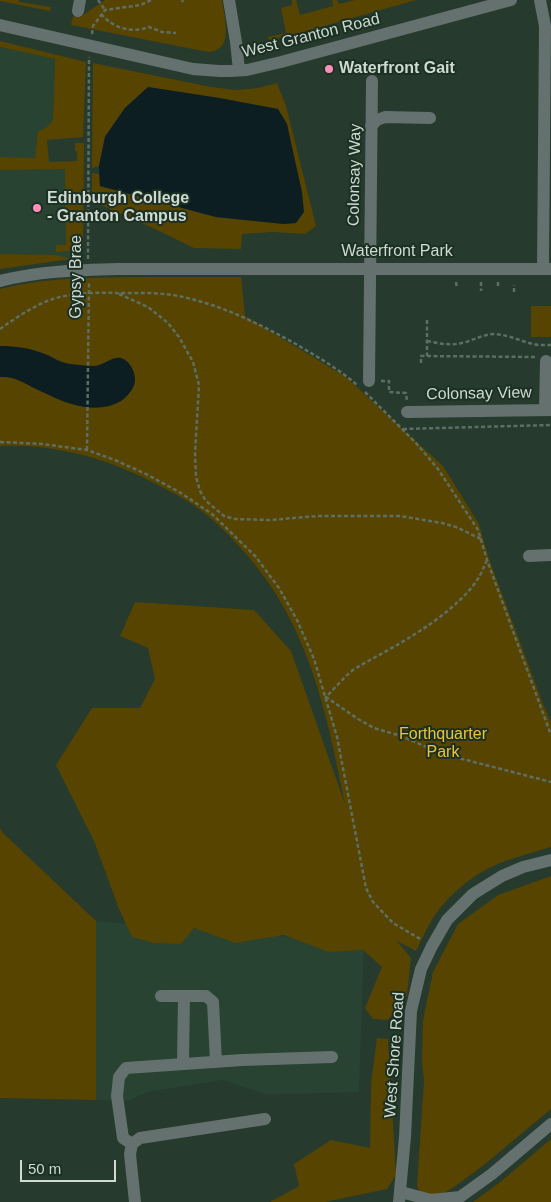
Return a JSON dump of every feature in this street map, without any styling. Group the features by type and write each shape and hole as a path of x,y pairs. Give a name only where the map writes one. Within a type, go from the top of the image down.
{"street":[{"path":"229,0 239,70"},
{"name":"West Granton Road","path":"0,25 193,69 219,71 239,70 281,62 511,0"},
{"path":"540,0 545,26 547,269"},
{"name":"Colonsay Way","path":"368,381 372,81"},
{"path":"371,126 377,120 385,117 430,118"},
{"name":"Waterfront Park","path":"0,281 37,273 88,270 547,269"},
{"path":"544,359 548,410"},
{"name":"Colonsay View","path":"407,412 548,410"},
{"path":"530,556 551,555"},
{"name":"West Shore Road","path":"400,1197 411,1010 421,969 447,920 473,894 502,876 523,867 551,860"},
{"path":"161,996 206,996 213,1002 216,1062"},
{"path":"183,1064 184,996"},
{"path":"132,1144 123,1138 117,1096 119,1077 126,1068 332,1057"},
{"path":"135,1202 130,1154 132,1144 140,1138 265,1119"},
{"path":"400,1197 458,1200 551,1124"}],"path":[{"path":"98,0 105,10"},
{"path":"150,0 141,5 105,10 101,14 121,28 134,30 149,27 162,32 176,33"},
{"name":"Gypsy Brae","path":"87,450 89,44 93,26 101,14"},
{"path":"456,282 457,288"},
{"path":"481,282 481,291"},
{"path":"498,282 498,288"},
{"path":"514,285 514,292"},
{"path":"0,329 45,302 68,296 97,292 150,293 179,296 209,305 261,325 321,359 352,381 374,400 416,443 438,469 475,526 551,735"},
{"path":"118,293 148,307 168,323 179,336 194,362 199,385 195,453 196,477 200,491 206,501 224,516 250,520 318,516 400,516 442,523 456,527 481,539"},
{"path":"427,320 427,356"},
{"path":"427,341 443,345 455,344 492,334 504,335 540,345 551,345"},
{"path":"421,363 421,356 544,359"},
{"path":"352,381 389,381 389,392 406,393 407,412"},
{"path":"402,429 551,425"},
{"path":"0,442 42,444 87,450 116,460 181,493 212,514 256,557 279,588 297,620 314,659 337,737 366,888 373,902 393,923 432,946"},
{"path":"212,514 216,510"},
{"path":"326,697 355,669 404,641 452,607 465,595 478,578 487,560"},
{"path":"326,697 358,720 432,750 551,782"}],"shaded area":[{"path":"0,47 55,58 53,119 51,124 45,129 38,131 35,159 0,157"},
{"path":"148,87 278,109 287,124 302,192 304,212 296,223 284,224 216,217 100,186 99,166 105,137 125,108"},
{"name":"Edinburgh College - Granton Campus","path":"0,160 76,162 71,259 0,269"},
{"path":"0,346 28,349 62,362 77,365 96,366 121,358 127,361 133,369 135,376 134,385 125,398 118,403 95,408 77,406 52,397 19,380 0,377"},
{"path":"96,921 364,943 359,1092 267,1095 223,1080 147,1092 128,1101 96,1100"}],"green space":[{"path":"0,0 19,0 19,2 51,7 50,11"},
{"path":"105,0 222,0 226,24 225,40 222,46 208,52 71,25 73,16 80,17"},
{"path":"292,0 296,0 300,15 333,6 332,0 337,0 339,4 355,0 416,0 269,40 268,37 286,33 281,8 292,5"},
{"path":"0,41 86,62 83,137 47,140 49,162 77,161 75,143 84,143 83,250 56,252 56,245 66,245 65,169 0,170 0,157 35,158 38,131 47,127 53,119 55,59 0,47"},
{"path":"93,63 211,87 236,90 258,88 277,83 286,106 316,226 305,234 273,232 242,234 241,249 194,248 92,201 92,173 99,174 100,186 216,217 284,224 296,223 287,124 278,109 148,87 125,108 105,136 99,166 92,168"},
{"path":"0,254 56,255 71,259 0,269"},
{"name":"Forthquarter Park","path":"241,277 245,316 346,377 443,466 479,524 489,559 551,722 551,847 492,866 462,886 436,913 416,951 397,941 411,958 407,995 388,1020 373,1019 365,1008 382,967 363,950 329,952 284,935 235,943 194,928 181,944 154,943 132,937 119,909 94,841 56,765 92,708 140,708 155,679 148,648 120,636 135,602 254,610 291,651 345,804 321,699 297,634 281,603 262,573 229,535 199,509 169,490 114,465 58,450 39,447 0,446 0,289 57,280"},
{"path":"531,306 551,306 551,337 531,337"},
{"path":"0,827 2,832 96,921 96,1100 0,1098"},
{"path":"551,876 551,1109 484,1165 454,1187 439,1196 420,1192 417,1186 424,1081 422,1063 423,1020 433,972 458,924 498,895"},
{"path":"377,1038 388,1039 396,1175 387,1189 325,1202 270,1202 299,1186 294,1164 331,1140 370,1148 371,1083"},
{"path":"551,1139 551,1202 473,1202 499,1183"}],"place":[{"name":"Waterfront Gait","path":"329,69"},
{"name":"Edinburgh College - Granton Campus","path":"37,208"}]}
